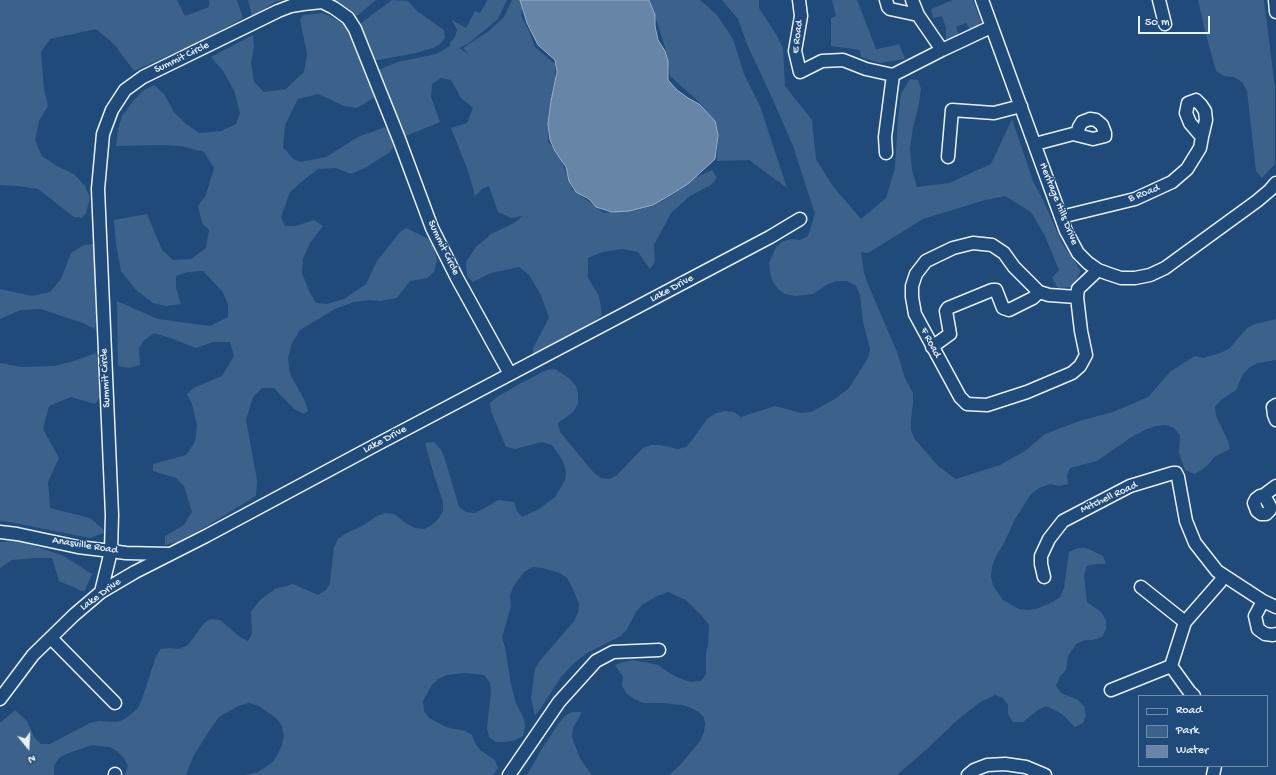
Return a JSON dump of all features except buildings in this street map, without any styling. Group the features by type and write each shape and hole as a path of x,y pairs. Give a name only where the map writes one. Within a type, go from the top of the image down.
{"street":[{"name":"E Road","path":"799,0 801,16 795,51 800,72 822,62 843,60 866,69 893,75"},
{"path":"886,0 890,9 918,15"},
{"path":"912,0 918,15 942,50"},
{"name":"Heritage Hills Drive","path":"982,0 1071,241 1078,253 1098,270 1121,278 1135,278 1150,275 1165,268 1257,201 1276,183"},
{"path":"1159,0 1165,24"},
{"path":"1275,0 1276,12"},
{"name":"Summit Circle","path":"101,592 110,551 112,515 98,188 103,134 112,110 125,90 143,77 278,11 303,4 322,2 348,18 355,29 399,138 432,228 457,278 510,374"},
{"path":"886,153 885,137 893,75 991,27"},
{"path":"948,157 952,110 994,113 1021,106"},
{"path":"1035,144 1073,134 1077,135"},
{"name":"B Road","path":"1061,217 1134,199 1172,182 1187,169 1200,148 1202,137"},
{"name":"Lake Drive","path":"0,699 33,655 74,615 101,592 135,572 206,536 770,237 800,219"},
{"name":"F Road","path":"1039,292 1014,267 1004,253 992,245 973,243 953,248 926,261 916,274 912,286 915,314 960,397 967,404 987,405 1027,392 1072,373 1080,366 1086,355 1081,331 1077,297"},
{"path":"932,347 950,334 946,311 948,308 992,290 996,290 1003,308 1009,310 1033,298 1039,292 1049,296 1077,297 1078,289 1098,270"},
{"path":"1276,405 1273,407 1276,420"},
{"name":"Mitchell Road","path":"1044,577 1041,556 1049,539 1063,521 1130,486 1173,473 1178,477 1186,520 1195,543 1217,571 1263,601 1276,607"},
{"path":"1264,495 1276,486"},
{"name":"Anasville Road","path":"0,532 17,534 78,547 126,553 170,554"},
{"path":"1171,666 1185,622 1220,582 1223,575"},
{"path":"1141,587 1185,622"},
{"path":"1263,601 1255,616 1258,629 1265,634 1276,634"},
{"path":"51,638 115,703"},
{"path":"509,775 559,702 596,661 613,652 659,650"},
{"path":"1111,690 1171,666"},
{"path":"1171,666 1193,695"},
{"path":"968,775 974,770 987,765 1005,764 1026,767 1032,772 1045,775"}],"green space":[{"path":"0,0 177,0 185,16 209,7 209,0 237,0 243,18 203,40 134,71 114,44 96,29 50,39 41,52 44,90 48,106 39,121 35,140 42,156 57,166 74,174 85,186 90,198 86,213 82,218 74,217 38,189 0,185"},
{"path":"248,0 284,0 275,2 252,16"},
{"path":"333,0 376,0 357,16"},
{"path":"392,0 408,1 417,11 444,30 445,38 440,44 433,48 416,53 373,61 357,26"},
{"path":"487,0 507,0 498,19 469,43 459,48 470,55 463,48 489,31 504,17 512,0 521,0 523,5 521,16 535,47 555,64 555,80 548,124 548,142 557,152 572,189 604,213 653,206 674,194 690,180 712,170 717,178 711,185 690,196 671,213 654,245 655,262 650,269 638,252 622,249 603,252 588,258 588,278 599,296 602,315 588,326 533,356 533,348 549,318 541,295 529,275 519,267 491,273 473,282 467,276 466,262 476,247 491,234 514,223 523,216 511,218 498,212 489,186 482,189 475,196 468,171 451,128 467,123 473,108 461,98 451,80 441,78 432,84 431,97 440,122 401,138 376,71 398,62 436,54 450,46 450,43 455,37 457,30 452,20 466,28 475,11 480,13"},
{"path":"650,0 700,0 717,15 733,39 744,74 760,106 787,188 749,160 717,161 718,130 699,102 670,76 665,47"},
{"path":"722,0 759,0 759,8 776,34 783,48 785,86 812,120 816,159 832,185 861,219 886,198 895,168 901,94 910,79 918,80 921,89 910,149 912,170 917,187 949,183 991,164 1012,119 1033,181 1062,243 1081,271 1072,287 1058,288 1052,278 1059,270 1045,236 1031,212 1005,196 985,200 923,219 868,253 861,252 864,273 897,352 905,378 913,393 911,430 914,438 938,466 956,479 1000,465 1025,451 1045,434 1079,421 1113,412 1148,397 1171,371 1195,356 1203,358 1229,349 1247,328 1255,324 1276,319 1276,360 1258,363 1250,367 1243,374 1236,390 1221,400 1215,407 1216,416 1228,441 1230,449 1214,457 1202,470 1194,474 1185,470 1179,453 1180,435 1174,428 1166,425 1147,429 1130,438 1097,461 1070,468 1067,475 1068,484 1059,486 1050,484 1039,488 1031,494 1015,519 995,558 991,576 993,586 1003,600 1019,609 1027,610 1036,609 1053,602 1060,597 1064,588 1069,552 1078,548 1086,548 1103,556 1106,564 1087,566 1084,575 1087,602 1101,612 1106,620 1106,629 1102,637 1093,640 1085,640 1076,644 1068,656 1066,670 1060,676 1056,686 1061,693 1078,700 1084,706 1086,715 1083,723 1075,727 1062,714 1046,706 1038,710 1023,722 1013,722 1008,714 1008,705 1003,698 995,695 979,703 955,722 897,775 669,775 682,763 700,741 704,732 704,718 699,712 682,705 643,703 634,699 627,694 622,686 623,677 615,665 632,660 649,663 658,665 674,676 690,682 701,681 706,674 706,653 709,625 686,600 668,592 657,596 642,605 621,636 587,653 573,664 561,677 535,716 531,698 535,669 539,662 574,621 578,613 579,604 567,578 560,573 533,567 524,572 513,587 510,596 511,606 502,638 505,647 511,685 516,703 524,719 525,727 523,736 515,740 505,742 496,742 489,737 487,728 491,692 490,683 484,675 465,673 447,675 438,679 432,685 423,701 424,711 429,718 446,727 465,731 472,735 480,750 495,760 498,768 493,775 246,775 258,772 273,762 282,745 284,736 282,726 276,718 259,706 249,703 238,706 219,717 193,757 186,775 125,775 128,766 124,758 118,752 110,747 92,745 59,758 54,766 54,775 0,775 0,723 15,710 27,721 34,737 41,744 50,744 90,723 99,721 117,722 125,719 138,708 156,656 161,649 179,649 188,645 204,623 211,619 220,620 240,637 248,641 252,634 251,612 260,600 275,589 293,584 318,595 326,590 330,583 334,547 338,539 377,516 385,513 394,514 415,528 424,529 432,525 443,511 443,502 425,443 434,442 440,448 444,456 459,507 466,512 474,513 498,500 514,502 517,511 522,517 539,509 555,497 565,480 566,471 563,461 552,445 542,442 515,449 506,447 491,411 490,403 497,397 521,383 547,370 555,369 570,379 576,386 578,394 578,404 573,412 558,423 560,432 594,473 601,478 610,479 617,475 643,448 651,445 660,445 678,449 686,447 708,418 716,413 725,411 734,412 741,417 775,406 801,413 811,412 835,399 849,388 868,358 870,349 863,322 860,295 856,286 847,281 837,281 828,284 813,294 795,296 785,294 778,289 773,282 769,263 776,247 783,241 792,239 800,240 808,236 815,214 793,146 747,44 738,19"},
{"path":"832,0 857,0 876,49 899,44 905,59 880,63 861,57 860,50 831,46 831,18 836,16"},
{"path":"953,0 973,0 981,22 971,31 966,23 956,27 959,36 946,40 946,28 942,16 933,18 931,9"},
{"path":"1198,0 1264,0 1275,88 1275,164 1262,178 1256,171 1247,91 1242,82 1234,77 1224,76 1216,71"},
{"path":"323,13 343,23 375,97 357,108 344,106 318,94 298,99 285,125 283,147 293,159 301,162 326,157 358,137 385,127 391,134 395,144 390,152 365,168 351,174 336,168 318,169 290,192 281,217 285,226 296,226 314,220 323,226 310,243 303,259 302,273 309,291 316,303 327,304 344,299 366,284 377,261 400,232 406,228 429,239 433,245 437,260 434,272 427,278 410,281 397,298 380,301 370,300 354,302 335,309 300,330 292,343 288,358 290,374 304,399 308,411 304,414 294,409 274,388 262,388 253,397 246,420 257,480 256,496 207,526 177,542 165,545 165,536 184,525 192,512 184,486 176,478 153,471 153,464 186,455 195,442 197,426 192,404 187,394 193,388 222,376 234,356 230,342 213,342 196,348 154,333 143,341 139,349 140,365 129,368 118,366 117,301 158,319 210,326 228,317 228,304 222,291 203,271 188,272 176,276 176,288 181,304 166,306 153,303 136,290 121,271 116,244 114,220 147,214 162,250 173,260 191,259 206,248 209,230 202,223 198,206 206,195 214,168 204,152 181,146 116,146 118,129 122,116 134,100 144,90 154,85 164,94 174,112 185,123 199,133 221,131 236,124 240,113 234,90 223,71 211,57 253,35 254,47 251,63 254,82 264,92 286,89 304,72 307,54 300,20 303,15"},
{"path":"94,244 97,314 95,329 83,323 41,309 21,310 0,319 0,289 32,296 50,292 61,279 71,253 84,245"},
{"path":"96,353 100,375 100,397 95,404 71,397 49,406 43,429 59,458 48,482 50,508 90,518 106,532 90,538 0,521 0,363 21,367 55,366"},
{"path":"20,541 64,556 92,574 84,592 59,581 52,558 12,560 0,568 0,542"},
{"path":"572,712 582,712 573,728 572,737 579,756 592,775 527,775 559,723 565,716"}],"water":[{"path":"520,0 649,0 655,15 655,26 658,40 665,51 668,61 668,80 677,90 699,104 715,121 718,135 715,159 689,183 672,194 653,205 629,211 612,212 596,207 589,199 576,192 569,181 566,167 555,151 550,140 548,124 557,72 555,60 538,45 527,23"}]}
